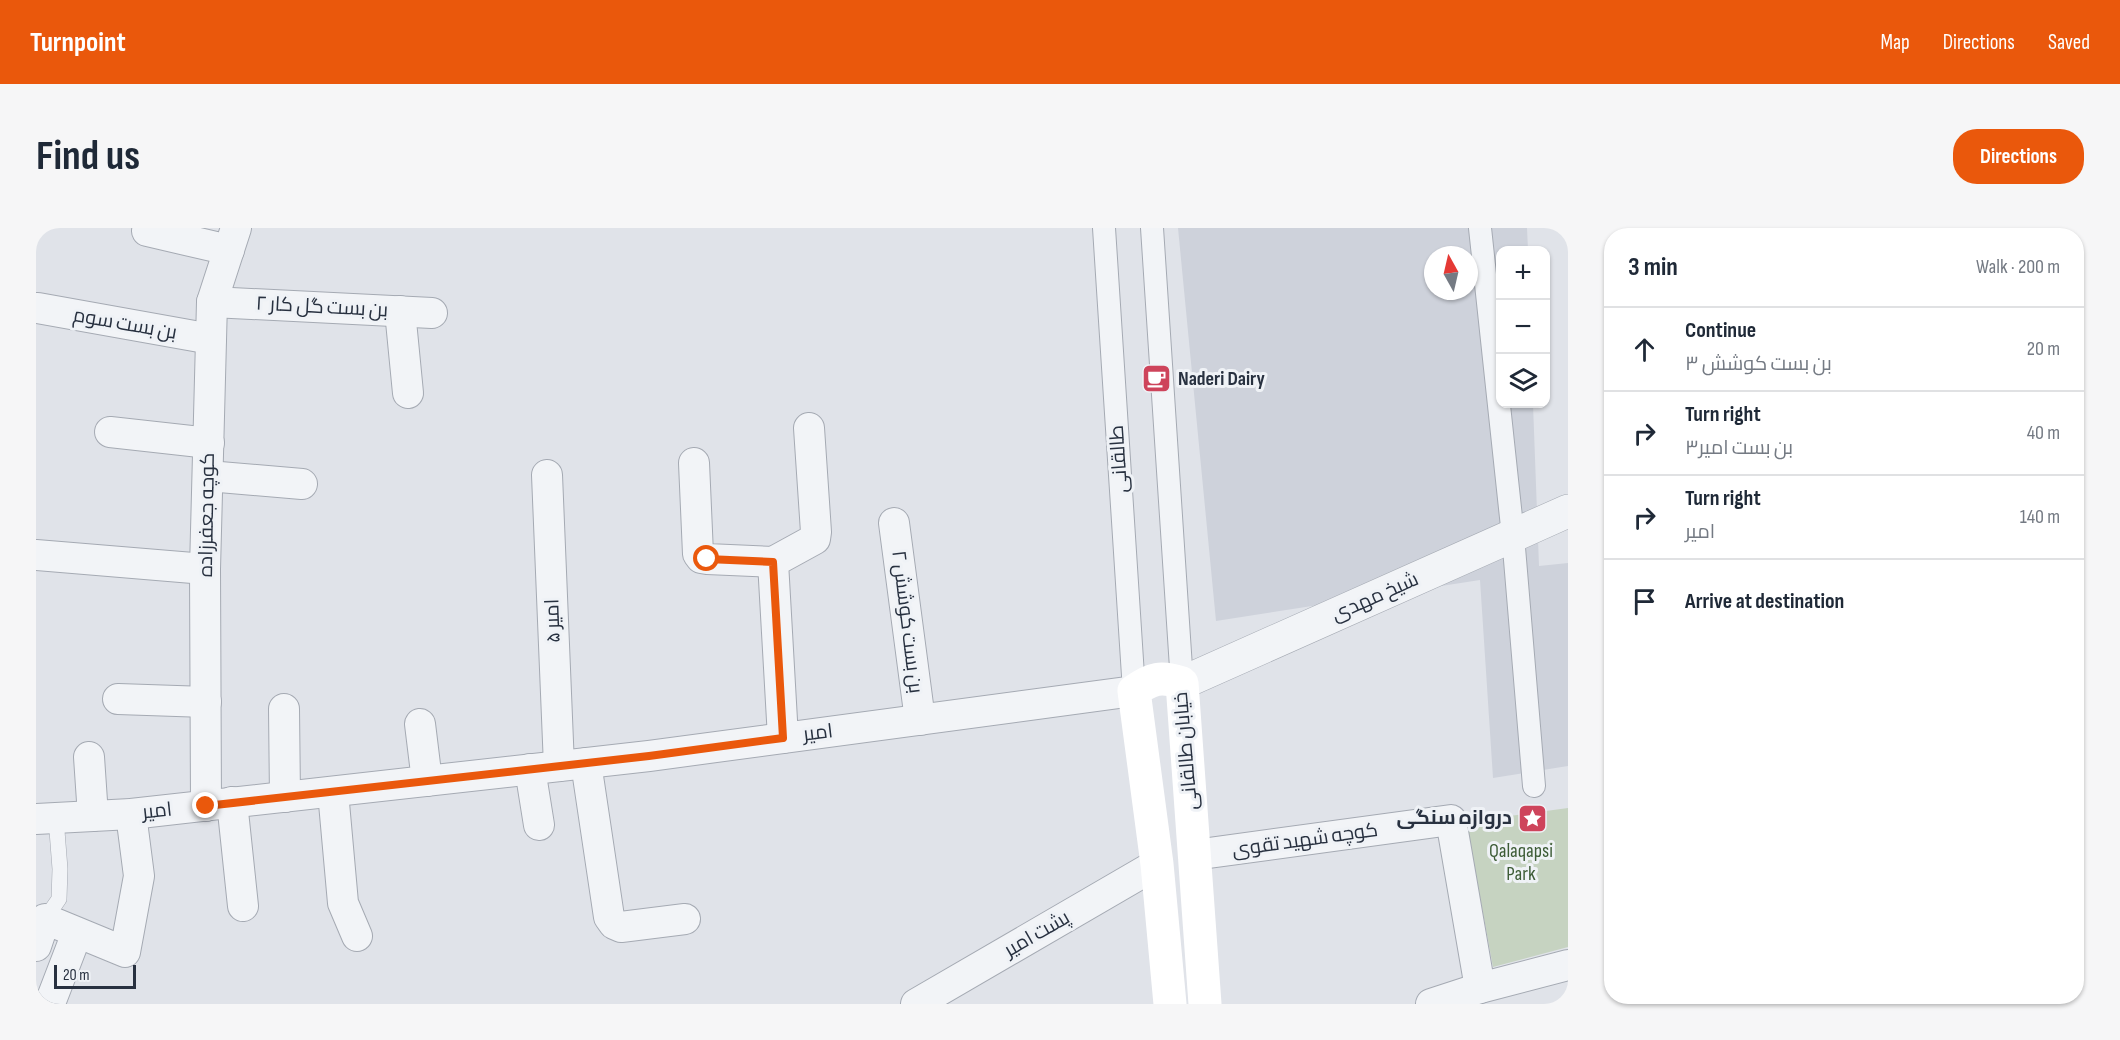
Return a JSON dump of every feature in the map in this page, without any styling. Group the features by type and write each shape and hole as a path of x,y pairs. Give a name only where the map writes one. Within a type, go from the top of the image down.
{"main road":[{"name":"خیابان طالقانی","path":"1170,1004 1157,864 1134,691 1146,682 1158,678 1182,683 1205,1004"}],"street":[{"name":"طالقانی","path":"1104,228 1134,691"},
{"path":"1152,228 1182,683"},
{"path":"1480,228 1513,536 1534,786"},
{"path":"147,231 232,239"},
{"name":"کوچه جعفرزاده","path":"232,239 212,302 205,569 206,702 219,804 243,906"},
{"name":"بن بست گل کار ۲","path":"212,302 432,313"},
{"name":"بن بست سوم","path":"38,308 211,339"},
{"path":"400,311 408,393"},
{"path":"694,462 698,554 701,558 773,562 815,539 809,428"},
{"path":"110,432 208,443"},
{"name":"امیر ۵","path":"547,475 572,765 609,917 614,924 621,927 685,919"},
{"path":"208,476 302,484"},
{"name":"شیخ مهدی","path":"1182,683 1568,511"},
{"name":"بن بست کوشش ۲","path":"894,523 920,720"},
{"path":"36,555 205,569"},
{"path":"773,562 783,738"},
{"name":"امیر","path":"46,818 131,814 572,765 1134,691"},
{"path":"118,699 206,702"},
{"path":"284,709 285,797"},
{"path":"420,724 427,781"},
{"path":"89,758 93,816"},
{"path":"530,769 539,825"},
{"path":"333,792 343,903 357,936"},
{"path":"41,932 77,933 125,952 139,876 131,814"},
{"name":"کوچه شهید تقوی","path":"1194,855 1451,820 1480,988"},
{"name":"پشت امیر","path":"916,1004 1157,864"},
{"path":"52,998 77,933"},
{"path":"1431,1004 1480,988 1568,965"}],"lane":[{"path":"41,932 59,899 46,818"}],"shaded area":[{"path":"1178,228 1527,228 1528,246 1496,246 1496,408 1533,408 1539,566 1568,563 1568,766 1493,778 1480,580 1216,621"}],"green space":[{"name":"Qalaqapsi Park","path":"1568,808 1568,947 1493,967 1466,822"}],"place":[{"name":"Naderi Dairy","path":"1157,379"},
{"name":"دروازه سنگی","path":"1533,818"}],"route":[{"path":"206,806 649,756 783,738 773,562 707,559"}]}
